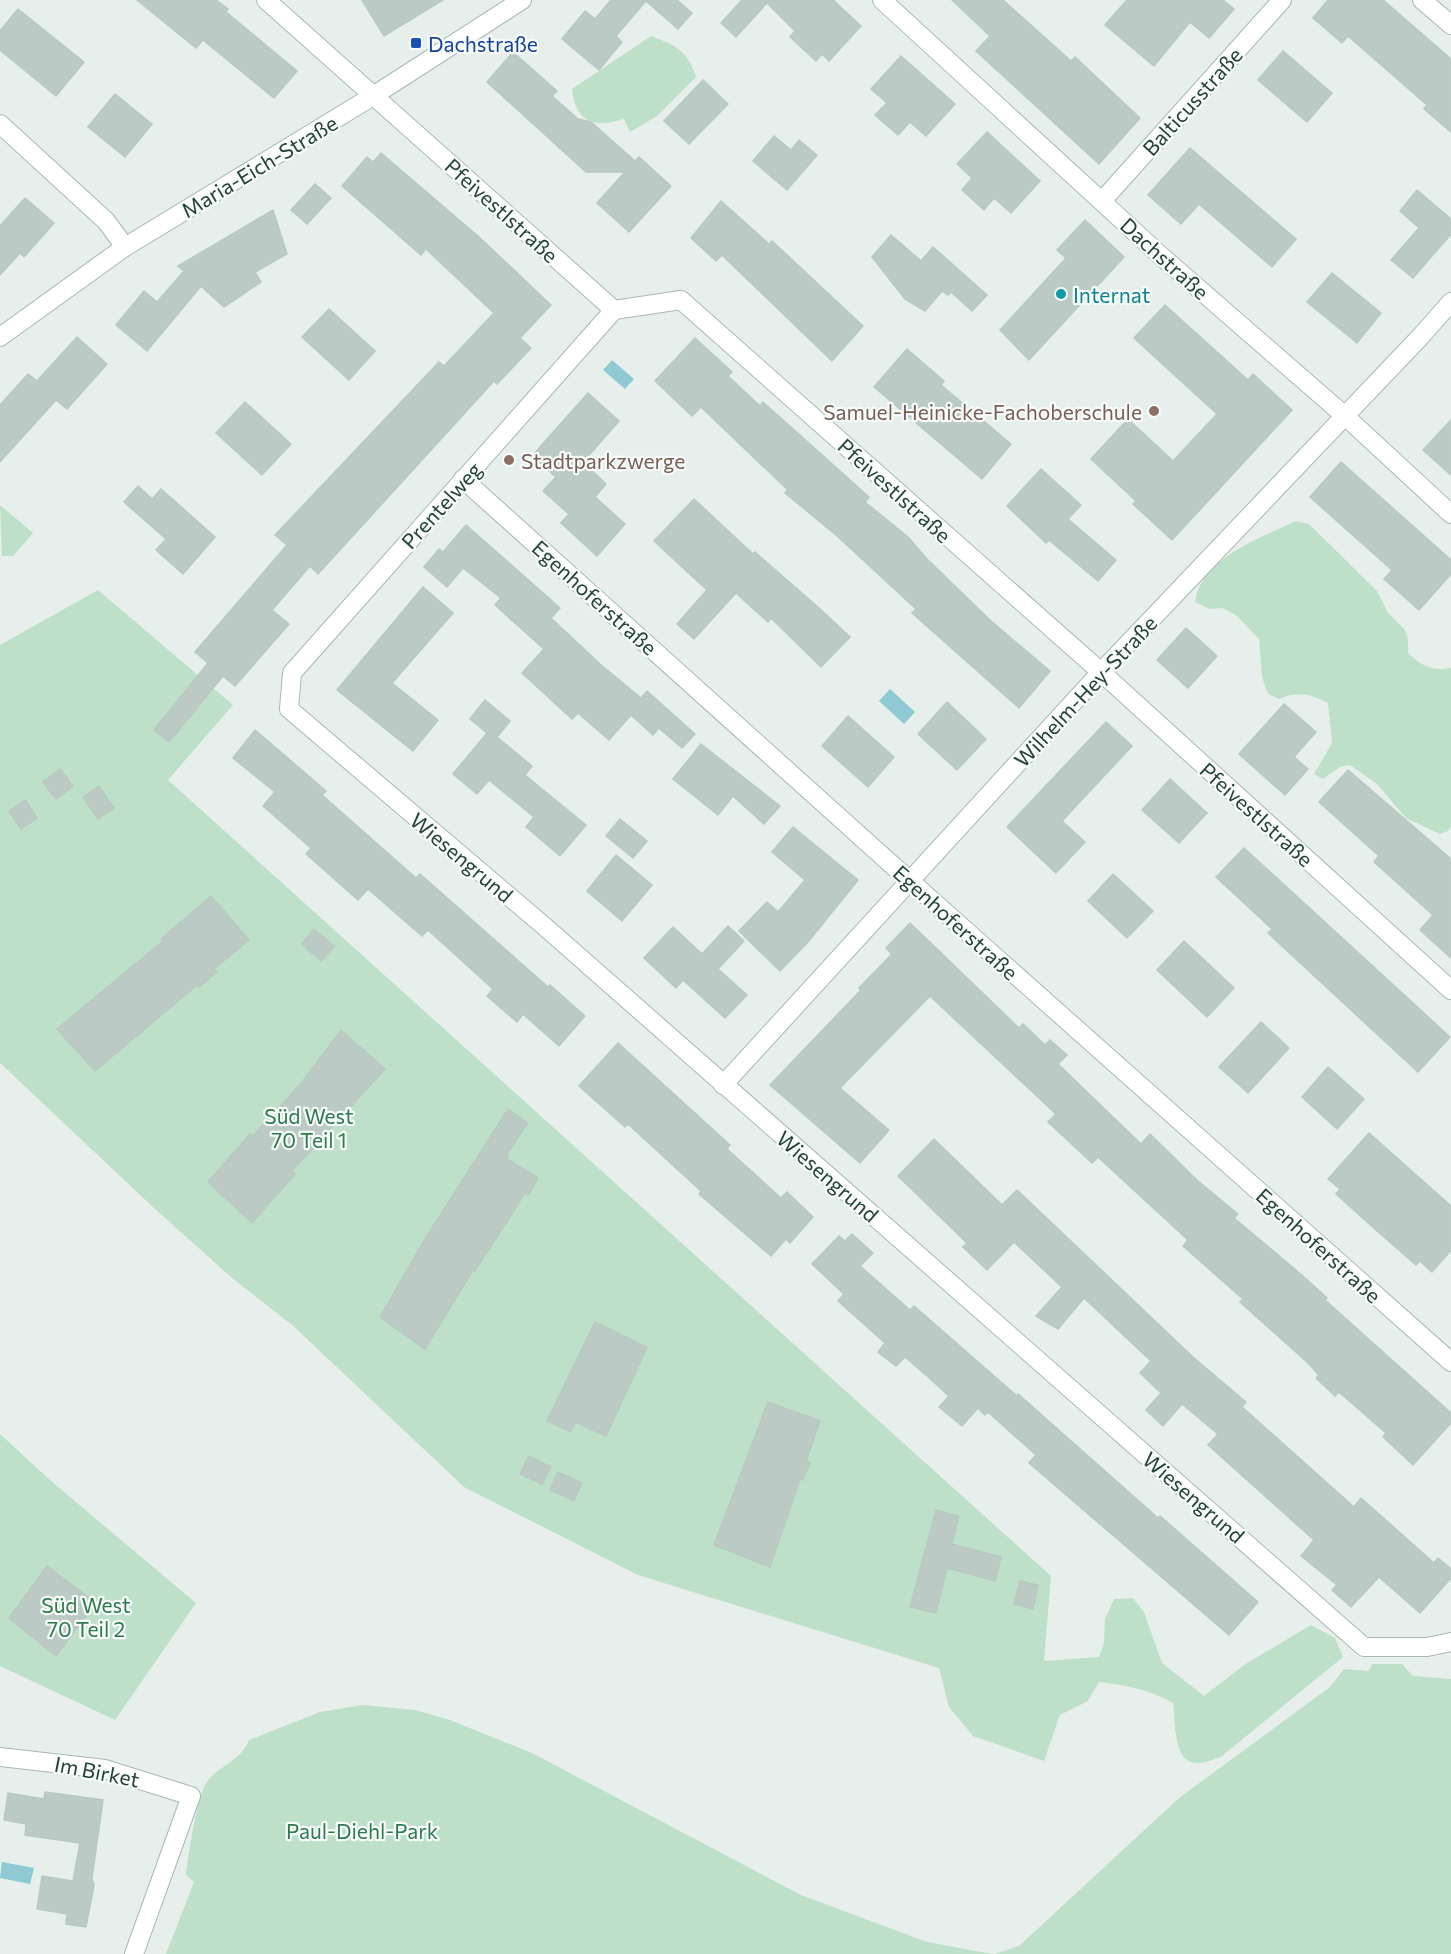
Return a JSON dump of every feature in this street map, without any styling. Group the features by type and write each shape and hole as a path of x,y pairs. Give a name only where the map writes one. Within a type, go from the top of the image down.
{"street":[{"name":"Pfeivestlstraße","path":"266,0 614,310 681,300 1101,672 1451,990"},
{"name":"Maria-Eich-Straße","path":"0,337 125,247 374,96 522,0"},
{"name":"Dachstraße","path":"882,0 1451,514"},
{"name":"Balticusstraße","path":"1102,201 1282,0"},
{"path":"1422,0 1451,26"},
{"path":"0,124 106,221 125,247"},
{"name":"Wilhelm-Hey-Straße","path":"723,1085 1101,672 1451,302"},
{"name":"Prentelweg","path":"289,709 292,673 614,310"},
{"name":"Egenhoferstraße","path":"464,479 910,881 1451,1362"},
{"name":"Wiesengrund","path":"289,709 535,919 1364,1647 1427,1647 1451,1642"},
{"name":"Im Birket","path":"0,1757 105,1769 191,1796 134,1954"}],"green space":[{"path":"651,36 680,50 689,61 696,77 657,116 630,132 624,119 604,123 588,120 582,116 574,100 572,89"},
{"path":"0,505 33,533 13,556 2,556"},
{"path":"1296,521 1309,524 1377,591 1388,613 1405,630 1408,639 1408,653 1427,666 1438,669 1451,668 1451,826 1448,831 1440,834 1406,818 1377,784 1350,765 1340,767 1323,779 1314,774 1332,743 1328,703 1304,695 1292,695 1279,699 1268,694 1262,677 1259,639 1237,616 1223,608 1210,609 1195,602 1208,573 1220,562 1250,542"},
{"name":"Süd West 70 Teil 1","path":"98,590 233,705 168,780 1051,1576 1044,1661 1099,1657 1104,1643 1105,1619 1114,1599 1133,1598 1144,1612 1162,1663 1204,1696 1244,1665 1311,1625 1335,1638 1343,1657 1222,1756 1202,1763 1190,1762 1180,1750 1175,1730 1173,1703 1138,1689 1099,1682 1088,1701 1060,1715 1044,1761 973,1736 949,1707 939,1668 638,1575 464,1487 291,1324 232,1278 155,1209 0,1063 0,645"},
{"name":"Süd West 70 Teil 2","path":"0,1434 51,1481 196,1603 115,1720 0,1666"},
{"path":"1372,1664 1402,1664 1413,1676 1451,1679 1451,1954 995,1954 1019,1946 1179,1798 1330,1687 1344,1669 1369,1671"},
{"name":"Paul-Diehl-Park","path":"362,1705 415,1710 450,1720 532,1753 801,1895 927,1942 992,1954 166,1954 194,1882 186,1875 187,1866 196,1814 206,1783 241,1753 249,1740 320,1712"}],"water":[{"path":"612,360 634,379 625,389 603,370"},
{"path":"890,689 915,712 904,724 879,701"},
{"path":"2,1862 34,1868 30,1884 0,1878"}],"building":[{"path":"137,0 216,0 228,9 226,12 297,71 274,98 203,40 196,48"},
{"path":"362,0 443,0 384,36"},
{"path":"611,0 677,0 692,13 678,29 646,1 616,36 622,42 599,70 562,39 585,11 595,19"},
{"path":"742,0 833,0 861,26 829,61 822,54 816,61 790,37 795,31 767,3 736,37 721,23"},
{"path":"952,0 1003,0 1071,61 1075,57 1140,118 1099,164 976,51 990,36"},
{"path":"1127,0 1223,0 1234,9 1209,38 1190,22 1154,66 1105,25"},
{"path":"1328,0 1383,0 1451,59 1451,132 1424,109 1427,105 1348,36 1342,43 1313,18"},
{"path":"18,9 84,62 56,96 0,50 0,31"},
{"path":"1283,51 1332,93 1307,122 1258,80"},
{"path":"513,52 557,91 552,96 578,119 591,122 635,161 639,157 671,186 629,232 597,203 625,172 586,172 487,82"},
{"path":"901,56 955,104 926,136 910,122 898,135 875,115 887,103 871,89"},
{"path":"703,80 728,104 689,144 664,121"},
{"path":"115,94 152,124 125,157 88,127"},
{"path":"987,132 1040,181 1011,213 994,198 984,210 962,190 972,178 957,164"},
{"path":"774,136 791,150 799,140 817,155 787,190 753,161"},
{"path":"1190,148 1296,239 1272,267 1199,204 1181,224 1148,195"},
{"path":"381,153 479,237 551,305 520,338 531,348 497,384 494,381 318,574 310,566 272,610 289,624 235,686 223,676 169,742 154,730 208,663 195,652 287,545 275,535 439,362 444,366 494,313 426,249 421,255 342,186 367,157 373,162"},
{"path":"315,184 331,198 307,224 291,210"},
{"path":"1417,190 1451,219 1451,234 1413,278 1391,260 1419,228 1400,211"},
{"path":"25,198 54,223 24,257 20,253 0,275 0,226"},
{"path":"721,201 769,244 772,241 863,326 832,361 722,255 716,261 691,238"},
{"path":"273,210 287,254 255,272 261,282 224,307 201,286 147,351 116,325 144,291 157,302 184,271 178,266"},
{"name":"Internat","path":"1085,220 1124,257 1029,360 1000,330 1066,258 1057,250"},
{"path":"891,235 921,261 933,247 987,295 972,311 951,292 948,295 942,291 925,311 905,299 872,257"},
{"path":"1332,273 1381,313 1357,343 1307,302"},
{"path":"1165,305 1248,380 1253,374 1292,410 1172,540 1133,504 1136,501 1091,459 1128,419 1173,461 1217,414 1134,338"},
{"path":"329,309 375,351 349,380 302,337"},
{"path":"77,337 107,364 67,409 56,400 0,462 0,405 28,374 37,381"},
{"path":"695,338 732,372 728,376 760,406 763,402 869,497 865,502 908,537 927,559 991,621 1050,671 1019,708 912,613 916,609 836,535 785,493 788,490 701,407 692,416 655,381"},
{"path":"907,349 944,381 941,385 1011,444 982,479 874,387"},
{"path":"588,393 619,421 583,462 606,484 595,497 625,524 597,556 561,523 569,514 543,491 556,477 532,456"},
{"path":"245,402 291,444 262,475 216,433"},
{"path":"1451,420 1451,475 1423,450"},
{"path":"1341,462 1451,560 1451,574 1419,610 1384,579 1392,570 1310,497"},
{"path":"1041,469 1081,505 1068,519 1116,560 1098,581 1049,540 1046,543 1007,506"},
{"path":"138,486 152,499 161,489 215,537 183,574 156,550 166,539 124,502"},
{"path":"694,499 753,554 755,552 850,637 821,667 771,618 768,622 736,593 694,639 677,624 707,590 654,541"},
{"path":"466,525 560,608 551,618 600,664 641,698 647,691 695,734 682,748 659,728 653,735 631,715 609,740 578,713 572,719 522,673 544,649 495,605 501,598 463,568 447,587 424,567 439,549 443,552"},
{"path":"423,587 453,613 392,683 438,720 413,751 337,690"},
{"path":"1186,628 1217,656 1188,688 1157,660"},
{"path":"485,700 510,721 497,737 532,766 525,775 586,825 560,856 526,827 534,817 489,780 477,794 453,774 487,733 470,719"},
{"path":"947,702 986,739 957,770 918,734"},
{"path":"1284,704 1316,732 1294,757 1308,769 1285,795 1239,754"},
{"path":"848,716 894,757 868,787 822,746"},
{"path":"1106,722 1132,746 1062,821 1085,842 1056,873 1007,827"},
{"path":"255,730 326,791 322,795 416,878 420,874 548,987 550,985 585,1016 559,1046 523,1014 517,1022 487,996 493,989 428,930 422,936 368,889 358,900 306,854 311,848 263,806 275,792 233,758"},
{"path":"701,744 780,806 764,824 733,796 718,815 673,779"},
{"path":"60,769 73,786 56,799 43,782"},
{"path":"1348,770 1451,859 1451,958 1420,930 1433,915 1374,862 1379,856 1319,802"},
{"path":"1170,779 1207,813 1179,843 1142,810"},
{"path":"99,786 114,808 98,819 83,797"},
{"path":"25,800 37,818 21,829 9,811"},
{"path":"620,819 647,841 633,858 606,836"},
{"path":"793,827 858,880 808,942 780,971 739,931 767,902 778,912 805,880 772,852"},
{"path":"1244,848 1450,1037 1418,1072 1268,933 1272,929 1216,877"},
{"path":"616,855 652,885 622,921 587,891"},
{"path":"1113,874 1153,911 1127,938 1088,901"},
{"path":"211,896 249,940 214,969 217,972 199,987 197,985 95,1071 57,1029 163,941 161,939"},
{"path":"910,923 1019,1028 1023,1024 1045,1045 1050,1040 1067,1055 1058,1064 1141,1144 1150,1134 1198,1181 1238,1214 1234,1218 1304,1277 1327,1298 1325,1300 1451,1413 1451,1423 1413,1465 1383,1437 1386,1433 1339,1392 1335,1396 1316,1378 1319,1375 1307,1362 1240,1302 1243,1299 1183,1246 1188,1240 1098,1157 1092,1163 1048,1122 1056,1114 930,996 840,1088 889,1130 860,1163 770,1085 861,990 859,988 892,954 886,948"},
{"path":"728,926 744,941 718,969 747,995 725,1018 683,980 676,988 644,958 673,927 702,954"},
{"path":"314,929 334,946 321,961 302,944"},
{"path":"1184,941 1234,988 1207,1017 1157,970"},
{"path":"1261,1022 1289,1048 1248,1093 1219,1067"},
{"path":"341,1030 385,1069 292,1171 295,1174 252,1223 208,1182 250,1134 253,1136 302,1082"},
{"path":"618,1043 730,1145 727,1149 781,1198 787,1192 813,1217 790,1243 786,1239 771,1256 699,1194 701,1191 628,1124 625,1127 579,1086"},
{"path":"1328,1067 1364,1099 1337,1129 1302,1097"},
{"path":"508,1109 528,1123 506,1155 507,1159 538,1178 528,1195 525,1193 475,1271 473,1270 425,1349 380,1317 425,1239"},
{"path":"1369,1133 1451,1206 1451,1250 1432,1272 1420,1261 1416,1265 1376,1230 1336,1194 1340,1189 1328,1179"},
{"path":"934,1139 1002,1205 1017,1190 1194,1358 1246,1402 1242,1407 1354,1507 1361,1498 1434,1563 1438,1558 1451,1569 1451,1578 1420,1613 1379,1577 1351,1607 1332,1590 1337,1585 1301,1556 1314,1540 1208,1445 1218,1434 1182,1404 1163,1426 1146,1410 1161,1393 1140,1373 1151,1361 1084,1298 1058,1329 1036,1316 1062,1287 1014,1242 987,1270 963,1247 967,1243 898,1176"},
{"path":"852,1234 873,1253 860,1266 910,1310 914,1306 1258,1602 1229,1635 1029,1463 1036,1455 988,1412 985,1415 978,1408 962,1426 939,1407 949,1396 927,1376 905,1357 896,1366 878,1352 885,1343 838,1301 844,1294 812,1264 839,1236 845,1241"},
{"path":"595,1322 647,1347 606,1436 575,1422 571,1432 547,1421"},
{"path":"768,1402 820,1421 806,1461 810,1462 803,1480 800,1479 770,1567 714,1545"},
{"path":"529,1456 551,1467 542,1484 520,1474"},
{"path":"558,1472 582,1483 574,1501 550,1490"},
{"path":"936,1510 959,1516 952,1544 1001,1557 995,1581 947,1568 936,1613 910,1607"},
{"path":"47,1566 96,1603 56,1656 9,1618"},
{"path":"1020,1581 1038,1585 1033,1609 1014,1604"},
{"path":"45,1792 103,1800 92,1878 94,1885 86,1927 66,1924 67,1914 37,1909 42,1876 73,1881 80,1843 25,1835 26,1824 4,1820 8,1793 44,1799"}],"place":[{"name":"Dachstraße","path":"416,43"},
{"name":"Internat","path":"1061,294"},
{"name":"Samuel-Heinicke-Fachoberschule","path":"1154,411"},
{"name":"Stadtparkzwerge","path":"509,460"}]}
